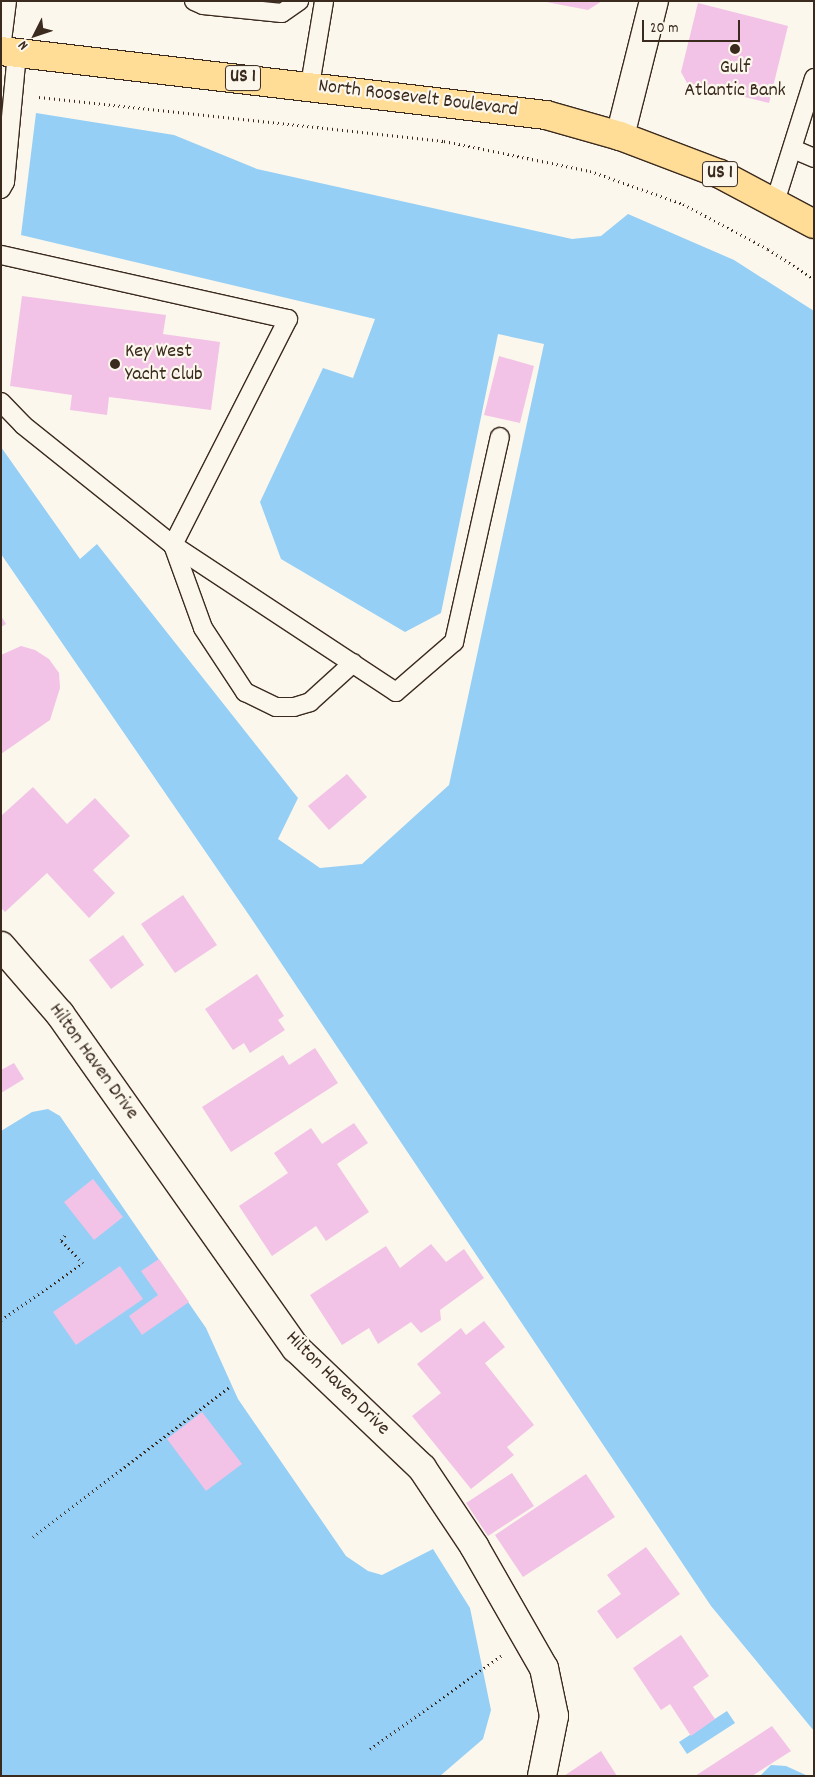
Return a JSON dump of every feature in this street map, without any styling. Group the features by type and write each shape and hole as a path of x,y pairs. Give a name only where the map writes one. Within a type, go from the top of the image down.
{"main road":[{"name":"North Roosevelt Boulevard","path":"6,51 310,85 546,115 620,136 720,174 814,224"}],"street":[{"path":"620,136 654,1"},
{"name":"Hilton Haven Drive","path":"1,946 60,1014 296,1348 422,1468 474,1546 544,1668 554,1716 542,1776"}],"lane":[{"path":"1,189 5,182 13,94 6,51 7,1"},
{"path":"194,1 204,5 282,13 300,1"},
{"path":"310,85 324,1"},
{"path":"775,202 814,78"},
{"path":"793,149 814,158"},
{"path":"1,255 288,319 173,545 203,628 245,692 276,707 294,707 310,702 353,663"},
{"path":"1,402 23,425 173,545 396,692 454,642 500,437"}],"path":[{"path":"13,94 444,142 590,171 684,204 768,249 814,279"},
{"path":"1,1320 82,1263 61,1240 66,1234"},
{"path":"33,1537 229,1386"},
{"path":"370,1749 501,1656"}],"water":[{"path":"36,113 174,135 257,169 572,239 601,236 628,214 734,260 814,311 814,1731 711,1606 251,918 1,554 1,447 80,559 97,544 298,798 278,839 320,868 362,864 449,785 544,344 498,334 441,613 405,632 281,559 260,502 323,368 353,378 375,319 21,235"},
{"path":"48,1109 60,1116 206,1328 238,1399 346,1556 368,1571 382,1575 433,1549 470,1608 491,1710 483,1739 440,1776 1,1776 1,1131 32,1112"},
{"path":"727,1711 735,1723 687,1754 679,1742"},
{"path":"771,1765 786,1766 808,1776 760,1776"}],"building":[{"path":"541,1 602,1 588,10"},
{"name":"Gulf Atlantic Bank","path":"698,3 788,26 769,103 687,83 681,72"},
{"name":"Key West Yacht Club","path":"22,296 166,315 163,334 220,342 211,410 109,397 107,415 70,410 72,395 10,386"},
{"path":"499,356 534,366 520,423 484,415"},
{"path":"1,616 6,624 1,627"},
{"path":"21,646 35,650 49,659 59,673 60,688 50,720 1,754 1,655"},
{"path":"347,774 367,797 329,830 308,806"},
{"path":"33,787 67,824 95,798 130,836 93,870 115,893 89,918 47,873 5,912 1,908 1,816"},
{"path":"183,895 217,945 175,973 141,924"},
{"path":"123,935 144,965 111,989 89,960"},
{"path":"257,974 284,1016 278,1020 285,1030 250,1053 244,1043 233,1050 205,1009"},
{"path":"315,1048 338,1083 231,1152 202,1107 283,1055 289,1065"},
{"path":"14,1063 24,1079 1,1093 1,1070"},
{"path":"354,1123 368,1143 337,1164 369,1212 326,1241 316,1226 272,1256 239,1206 288,1173 274,1153 311,1128 322,1144"},
{"path":"93,1179 123,1217 94,1240 64,1202"},
{"path":"431,1244 446,1262 464,1249 484,1278 440,1310 441,1320 421,1333 411,1322 378,1344 369,1328 342,1345 310,1295 386,1246 400,1268"},
{"path":"159,1259 189,1302 142,1335 129,1316 158,1295 141,1271"},
{"path":"120,1266 143,1299 76,1345 53,1312"},
{"path":"484,1321 505,1347 485,1363 534,1425 507,1447 514,1455 471,1489 412,1416 441,1393 417,1364 461,1328 466,1335"},
{"path":"202,1412 242,1464 206,1491 167,1439"},
{"path":"512,1473 534,1506 488,1536 466,1503"},
{"path":"586,1474 615,1517 523,1577 495,1535"},
{"path":"646,1547 680,1594 617,1639 597,1611 621,1594 607,1575"},
{"path":"681,1635 709,1676 693,1687 715,1719 691,1736 670,1704 661,1710 633,1668"},
{"path":"772,1726 791,1751 752,1776 695,1776"},
{"path":"601,1751 617,1776 564,1776"}],"place":[{"name":"Gulf Atlantic Bank","path":"735,49"},
{"name":"Key West Yacht Club","path":"115,364"}]}
